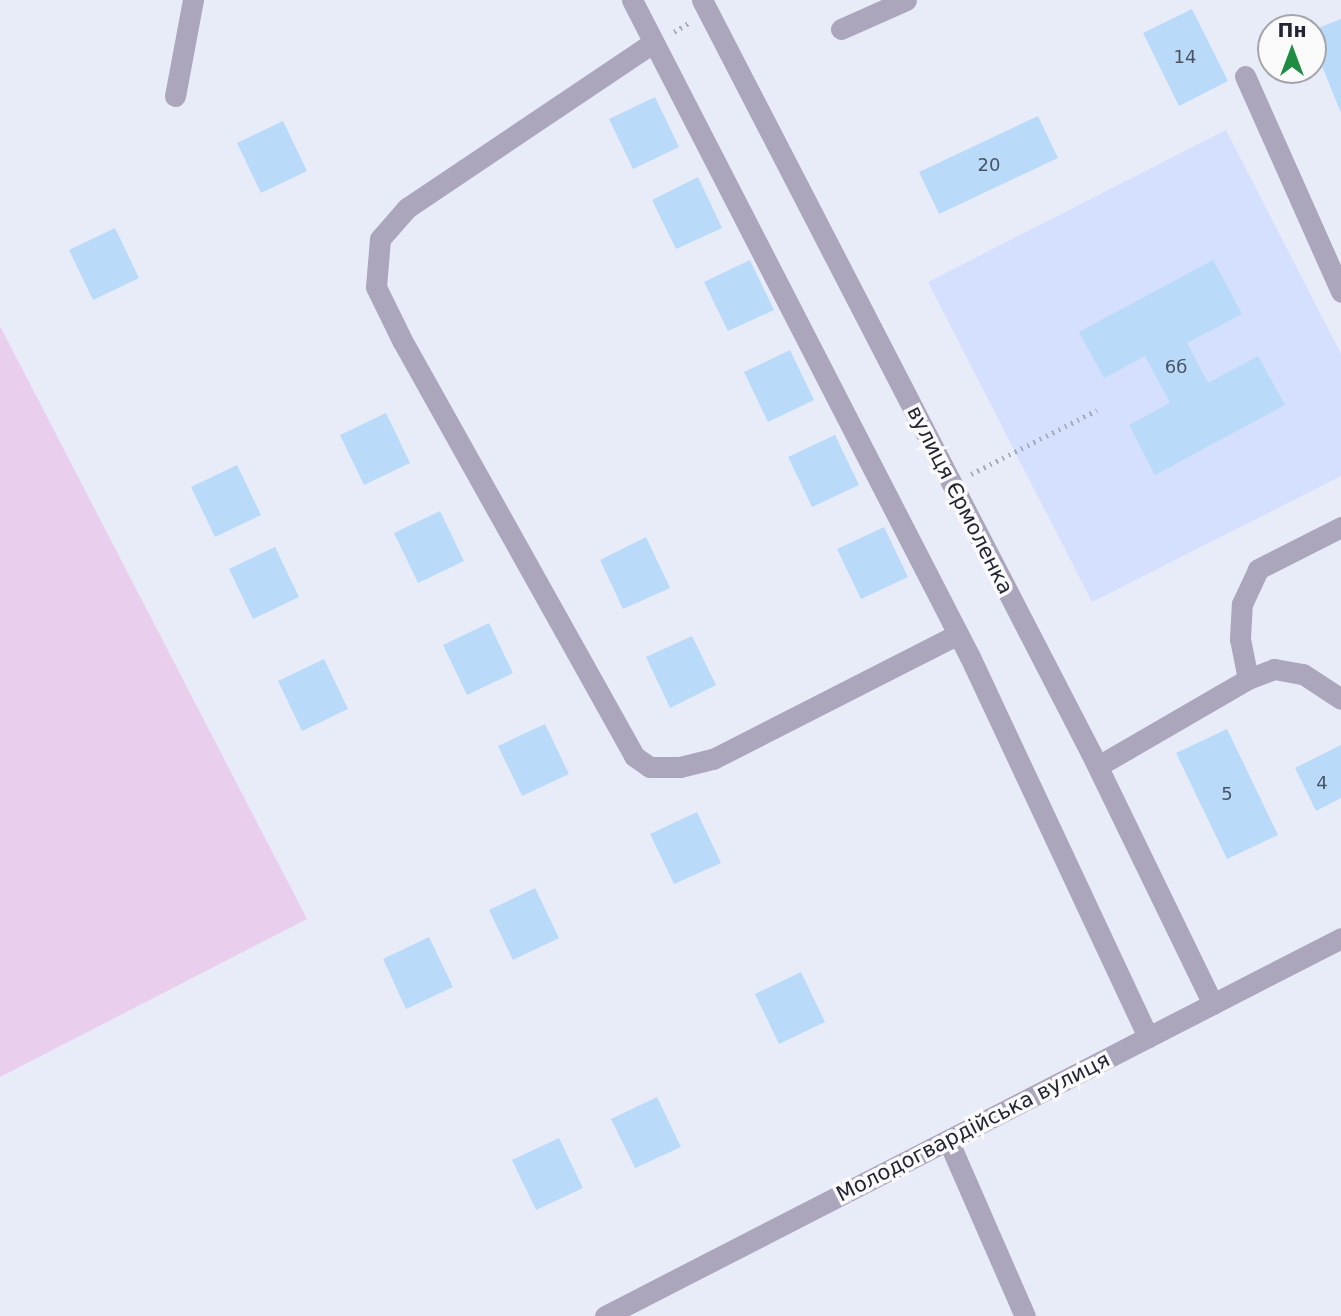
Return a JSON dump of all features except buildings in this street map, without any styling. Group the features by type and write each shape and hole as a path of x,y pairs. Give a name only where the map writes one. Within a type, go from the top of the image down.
{"street":[{"path":"175,96 193,0"},
{"path":"632,0 651,44 958,634 1148,1037"},
{"path":"841,29 906,0"},
{"name":"вулиця Єрмоленка","path":"705,6 1098,766 1213,1003"},
{"path":"651,44 407,208 380,239 376,287 403,342 628,745 650,767 680,767 713,759 958,634"},
{"path":"1245,76 1341,292"},
{"path":"1248,679 1240,639 1242,604 1258,569 1341,527"},
{"path":"1098,766 1248,679 1274,669 1303,674 1341,699"},
{"name":"Молодогвардійська вулиця","path":"606,1316 1341,938"},
{"path":"948,1140 1025,1316"}],"path":[{"path":"651,44 705,6"},
{"path":"951,484 1097,410"}],"shaded area":[{"path":"1226,130 1341,354 1341,476 1092,602 928,282"},
{"path":"0,326 307,919 0,1077"}]}
